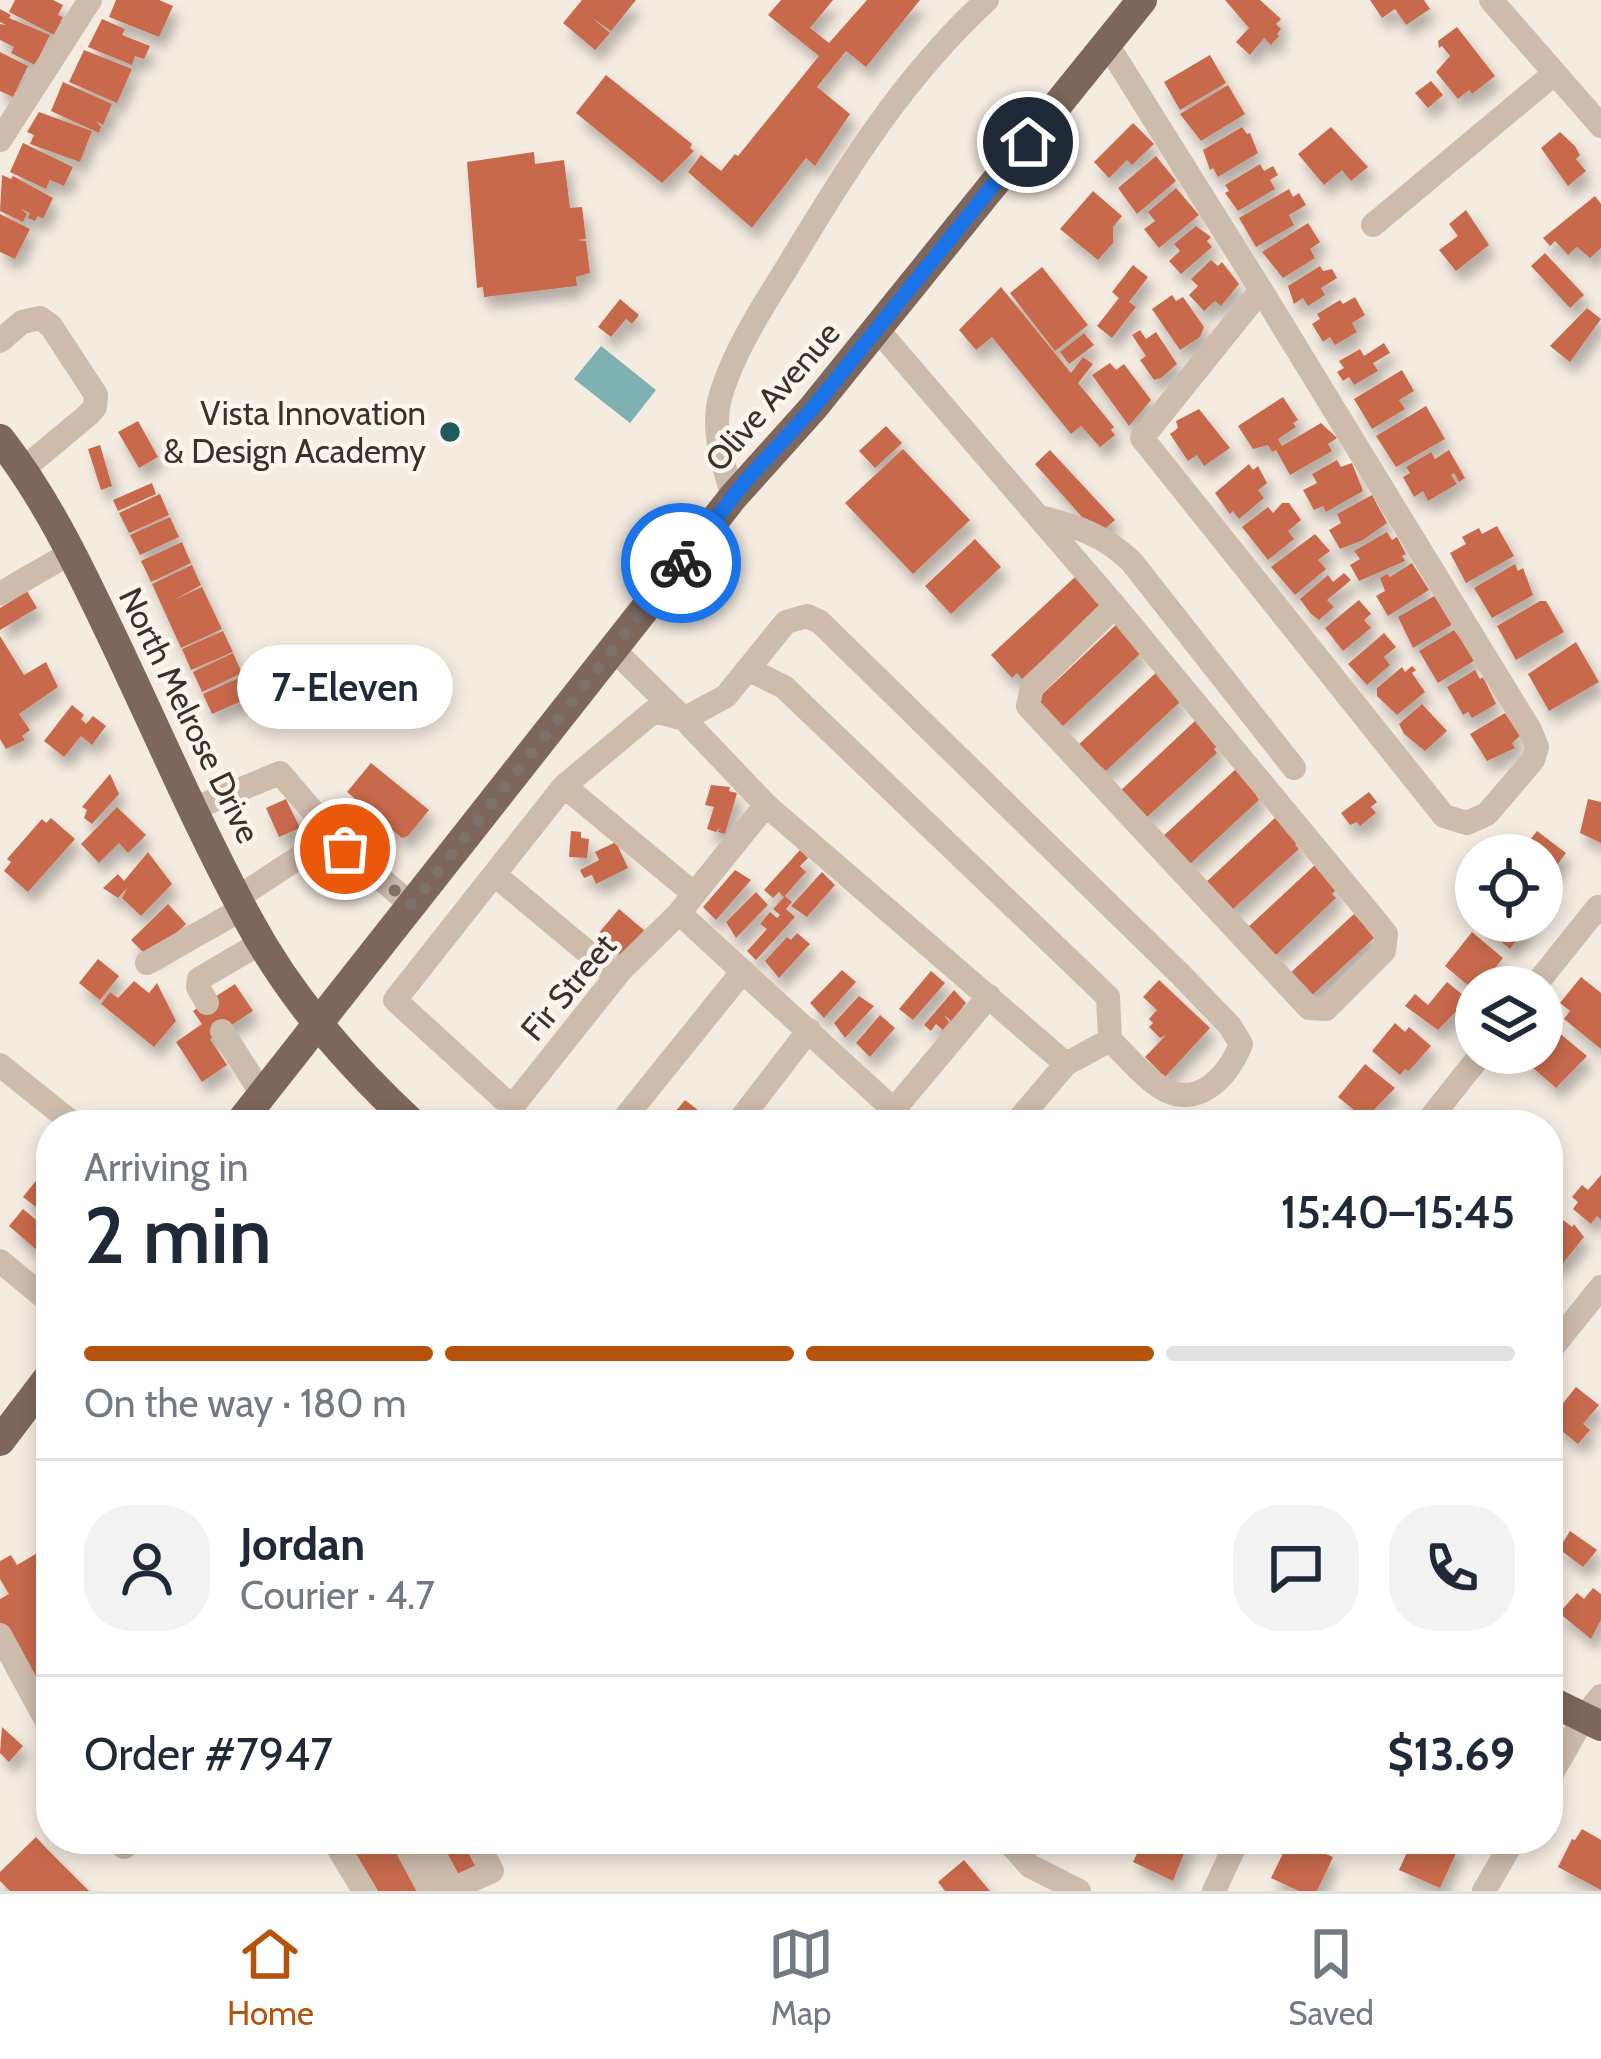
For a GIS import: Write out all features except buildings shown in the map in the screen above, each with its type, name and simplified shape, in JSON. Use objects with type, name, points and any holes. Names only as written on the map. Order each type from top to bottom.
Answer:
[{"type":"main road","name":"Olive Avenue","points":[[250,1110],[733,497],[878,329],[1142,0]]},
{"type":"main road","name":"North Melrose Drive","points":[[0,439],[72,552],[262,942],[317,1025],[398,1110]]},
{"type":"main road","points":[[0,1441],[36,1394]]},
{"type":"main road","points":[[1563,1704],[1595,1713]]},
{"type":"street","points":[[0,140],[90,0]]},
{"type":"street","points":[[733,497],[718,443],[719,399],[760,312],[861,145],[962,23],[987,0]]},
{"type":"street","points":[[1491,0],[1601,126]]},
{"type":"street","points":[[1107,44],[1261,290],[1537,747],[1533,760],[1487,814],[1466,823],[1444,816],[1142,437],[1261,290]]},
{"type":"street","points":[[1372,225],[1555,73]]},
{"type":"street","points":[[0,340],[22,322],[40,318],[51,326],[96,395],[88,415],[23,469]]},
{"type":"street","points":[[878,329],[1115,606],[1386,934],[1384,951],[1326,1009],[1309,1008],[1028,706],[1032,687],[1115,606]]},
{"type":"street","points":[[1039,517],[1087,529],[1132,561],[1294,767]]},
{"type":"street","points":[[0,594],[72,552]]},
{"type":"street","points":[[616,976],[495,874],[564,786],[654,710],[684,719],[726,696],[786,622],[806,616],[820,622],[1167,961],[1241,1044],[1233,1063],[1214,1088],[1190,1094],[1162,1089],[1110,1040],[1108,997],[784,687],[748,670]]},
{"type":"street","points":[[613,649],[766,806],[1066,1064]]},
{"type":"street","points":[[195,808],[280,773],[333,835],[412,905]]},
{"type":"street","points":[[564,786],[686,903],[743,971],[809,1030],[881,1110]]},
{"type":"street","name":"Fir Street","points":[[495,874],[395,1000],[512,1107],[616,976],[686,903],[766,806]]},
{"type":"street","points":[[147,963],[333,835]]},
{"type":"street","points":[[1552,966],[1599,909]]},
{"type":"street","points":[[207,1003],[198,987],[200,979],[262,942]]},
{"type":"street","points":[[631,1110],[743,971]]},
{"type":"street","points":[[893,1110],[989,997]]},
{"type":"street","points":[[748,1110],[809,1030]]},
{"type":"street","points":[[222,1031],[262,1094]]},
{"type":"street","points":[[1027,1110],[1066,1064],[1110,1040]]},
{"type":"street","points":[[0,1065],[56,1110]]},
{"type":"street","points":[[1437,1110],[1465,1074]]},
{"type":"street","points":[[0,1261],[36,1291]]},
{"type":"street","points":[[1563,1335],[1601,1288]]},
{"type":"street","points":[[0,1635],[36,1701]]},
{"type":"street","points":[[1563,1759],[1595,1713]]},
{"type":"street","points":[[342,1854],[364,1891]]},
{"type":"street","points":[[410,1854],[430,1891]]},
{"type":"street","points":[[434,1854],[453,1888],[492,1871],[484,1854]]},
{"type":"street","points":[[1019,1854],[1030,1866],[1079,1891]]},
{"type":"street","points":[[1214,1891],[1231,1854]]},
{"type":"street","points":[[1484,1891],[1505,1854]]},
{"type":"water","points":[[601,346],[656,390],[630,423],[574,379]]},
{"type":"way so far","points":[[345,849],[412,905],[681,563]]},
{"type":"place","name":"Vista Innovation & Design Academy","points":[[450,432]]},
{"type":"place","name":"7-Eleven","points":[[345,849]]},
{"type":"route","points":[[681,563],[1028,142]]}]
